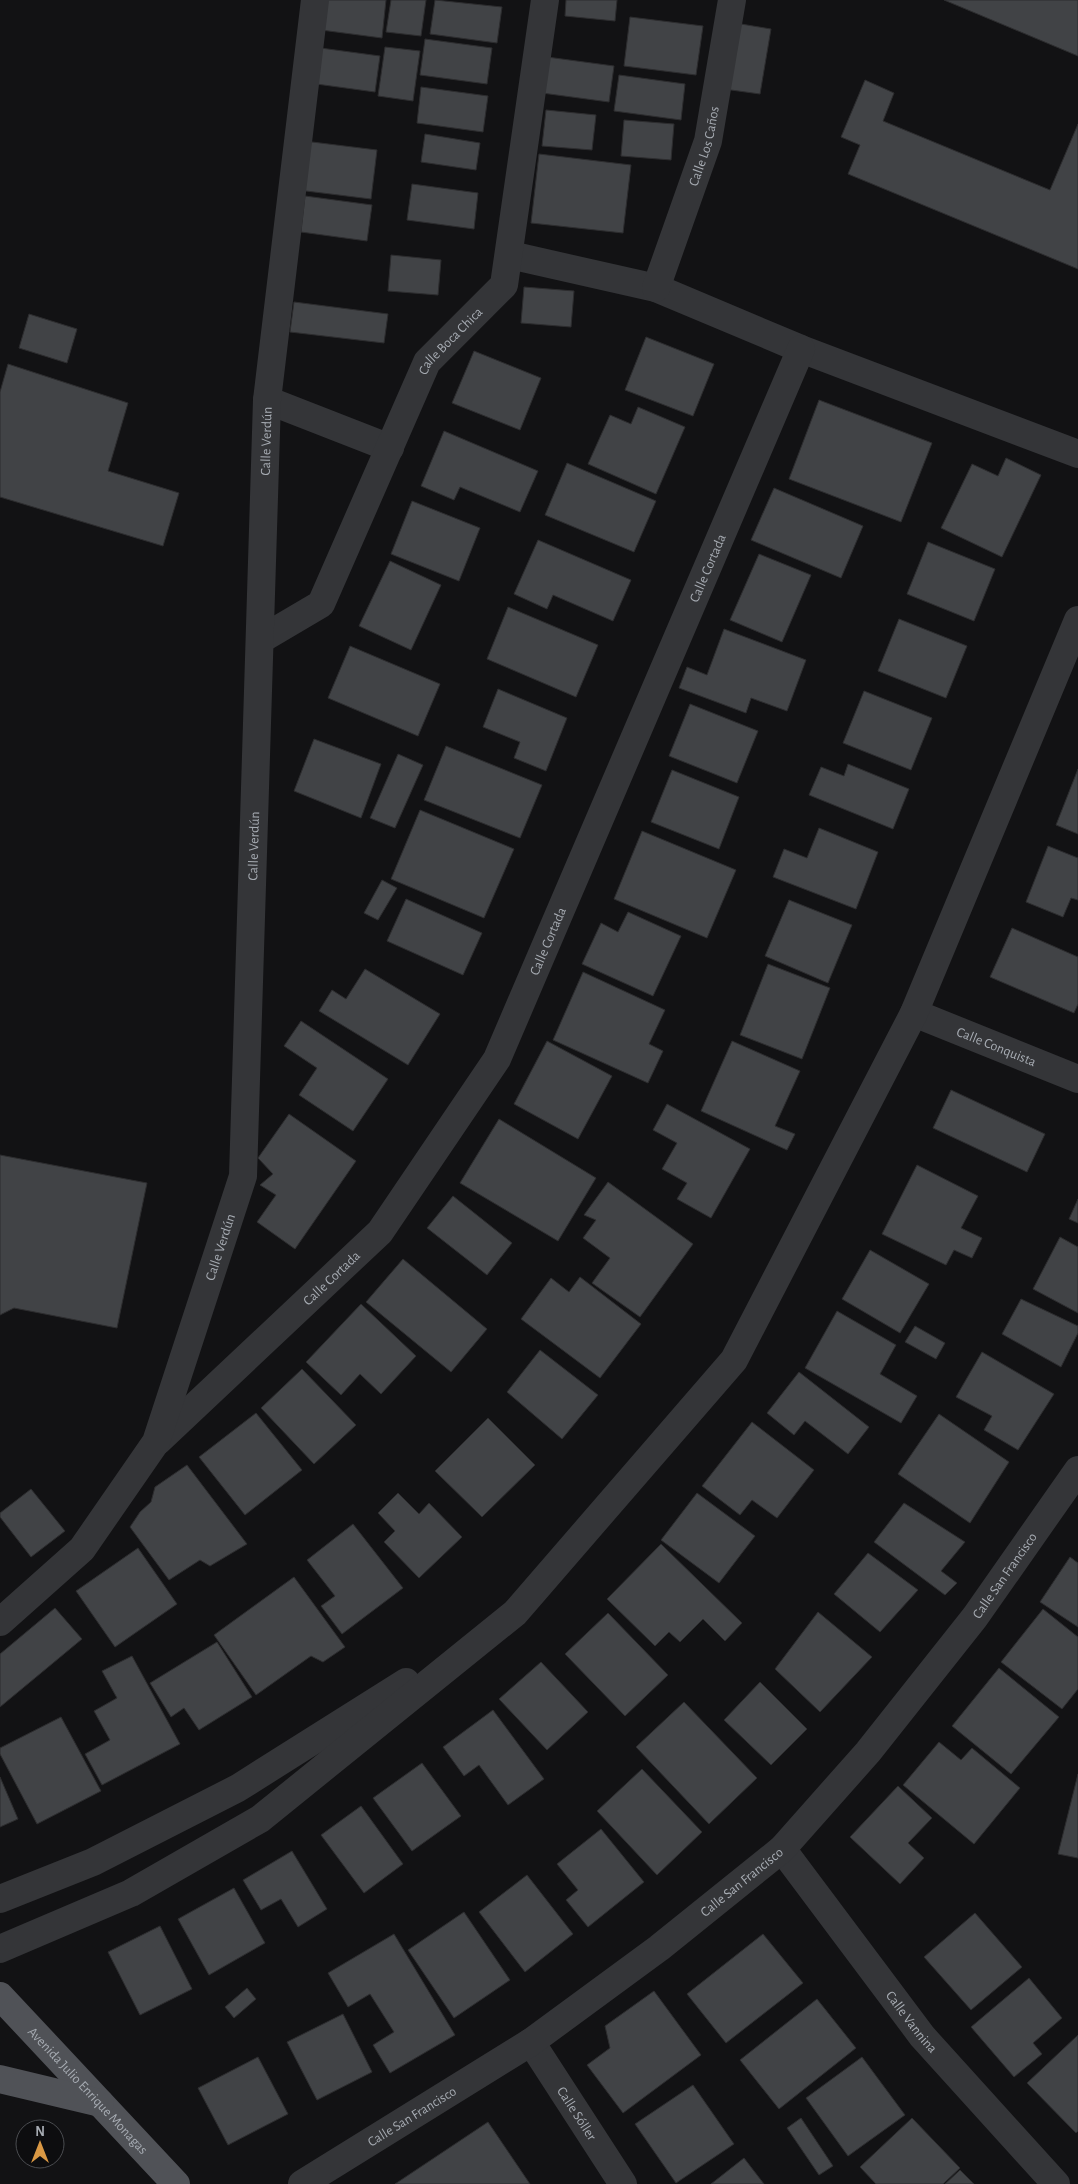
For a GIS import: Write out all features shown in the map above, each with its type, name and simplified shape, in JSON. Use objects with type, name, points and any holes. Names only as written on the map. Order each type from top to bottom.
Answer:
[{"type":"main road","name":"Avenida Julio Enrique Monagas","points":[[0,1996],[176,2184]]},
{"type":"main road","points":[[0,2079],[100,2103]]},
{"type":"street","name":"Calle Verdún","points":[[0,1622],[82,1549],[156,1442],[243,1176],[267,400],[315,0]]},
{"type":"street","name":"Calle Boca Chica","points":[[260,640],[321,604],[427,362],[504,285],[510,255],[545,0]]},
{"type":"street","name":"Calle Los Caños","points":[[656,288],[708,141],[732,0]]},
{"type":"street","points":[[510,255],[656,288],[801,349],[1078,454]]},
{"type":"street","name":"Calle Cortada","points":[[156,1442],[380,1232],[497,1059],[801,349]]},
{"type":"street","points":[[267,400],[390,448]]},
{"type":"street","points":[[0,1949],[131,1893],[260,1819],[515,1613],[734,1360],[914,1013],[1078,620]]},
{"type":"street","name":"Calle Conquista","points":[[914,1013],[1078,1079]]},
{"type":"street","name":"Calle San Francisco","points":[[302,2184],[531,2042],[659,1948],[782,1850],[868,1752],[975,1617],[1078,1470]]},
{"type":"street","points":[[0,1899],[93,1862],[238,1788],[515,1613]]},
{"type":"street","name":"Calle Vannina","points":[[782,1850],[922,2036],[1056,2184]]},
{"type":"street","name":"Calle Sóller","points":[[531,2042],[624,2184]]},
{"type":"building","points":[[324,0],[386,0],[382,38],[321,30]]},
{"type":"building","points":[[391,0],[426,0],[421,36],[386,32]]},
{"type":"building","points":[[435,0],[502,7],[497,43],[430,34]]},
{"type":"building","points":[[566,0],[617,0],[615,21],[565,16]]},
{"type":"building","points":[[944,0],[1078,0],[1078,56]]},
{"type":"building","points":[[630,17],[703,26],[696,75],[624,66]]},
{"type":"building","points":[[735,23],[771,29],[760,94],[724,89]]},
{"type":"building","points":[[425,39],[492,48],[487,84],[420,75]]},
{"type":"building","points":[[313,47],[380,56],[375,92],[309,83]]},
{"type":"building","points":[[385,47],[420,51],[413,101],[378,96]]},
{"type":"building","points":[[547,57],[614,66],[609,102],[542,93]]},
{"type":"building","points":[[619,75],[685,84],[681,120],[614,111]]},
{"type":"building","points":[[865,80],[894,93],[883,121],[1050,190],[1078,124],[1078,269],[848,174],[860,145],[841,137]]},
{"type":"building","points":[[421,87],[488,96],[483,132],[417,123]]},
{"type":"building","points":[[546,110],[596,115],[592,150],[542,146]]},
{"type":"building","points":[[624,120],[674,124],[671,160],[621,156]]},
{"type":"building","points":[[425,134],[480,143],[476,170],[421,162]]},
{"type":"building","points":[[304,141],[377,150],[371,199],[298,190]]},
{"type":"building","points":[[539,154],[631,165],[623,233],[531,223]]},
{"type":"building","points":[[412,184],[478,193],[474,229],[407,220]]},
{"type":"building","points":[[305,196],[372,205],[367,241],[301,232]]},
{"type":"building","points":[[391,255],[441,260],[438,295],[388,291]]},
{"type":"building","points":[[524,287],[574,291],[571,327],[521,323]]},
{"type":"building","points":[[294,302],[388,314],[384,343],[290,332]]},
{"type":"building","points":[[29,314],[77,329],[67,363],[19,348]]},
{"type":"building","points":[[646,337],[714,364],[693,416],[625,390]]},
{"type":"building","points":[[474,351],[541,378],[520,430],[452,403]]},
{"type":"building","points":[[8,364],[128,403],[108,471],[179,493],[163,546],[0,497],[0,392]]},
{"type":"building","points":[[819,400],[932,443],[901,522],[789,479]]},
{"type":"building","points":[[638,407],[685,427],[656,494],[588,464],[610,415],[631,424]]},
{"type":"building","points":[[444,431],[538,471],[520,512],[460,487],[454,500],[421,486]]},
{"type":"building","points":[[1006,458],[1041,475],[1002,557],[941,528],[972,464],[998,476]]},
{"type":"building","points":[[567,463],[656,501],[634,552],[545,515]]},
{"type":"building","points":[[774,488],[863,526],[841,578],[751,540]]},
{"type":"building","points":[[412,501],[480,528],[459,581],[391,554]]},
{"type":"building","points":[[538,540],[631,580],[613,621],[553,595],[547,609],[514,594]]},
{"type":"building","points":[[928,542],[995,569],[974,621],[907,594]]},
{"type":"building","points":[[759,554],[811,575],[782,642],[730,620]]},
{"type":"building","points":[[390,561],[441,585],[411,650],[359,626]]},
{"type":"building","points":[[508,607],[598,645],[576,697],[487,659]]},
{"type":"building","points":[[899,619],[967,646],[946,698],[878,671]]},
{"type":"building","points":[[724,629],[806,660],[787,711],[751,698],[746,713],[679,688],[687,667],[707,675]]},
{"type":"building","points":[[350,646],[440,684],[418,736],[328,698]]},
{"type":"building","points":[[498,689],[567,718],[546,771],[514,758],[520,742],[483,727]]},
{"type":"building","points":[[864,691],[932,718],[911,770],[843,743]]},
{"type":"building","points":[[690,704],[758,731],[737,783],[669,756]]},
{"type":"building","points":[[314,739],[381,764],[361,818],[294,791]]},
{"type":"building","points":[[446,746],[542,785],[520,838],[424,800]]},
{"type":"building","points":[[398,754],[423,765],[395,828],[370,818]]},
{"type":"building","points":[[848,764],[909,789],[893,829],[809,795],[821,767],[844,776]]},
{"type":"building","points":[[1078,769],[1078,834],[1056,825]]},
{"type":"building","points":[[672,770],[739,797],[719,849],[651,822]]},
{"type":"building","points":[[420,810],[514,849],[484,918],[391,879]]},
{"type":"building","points":[[819,828],[878,852],[856,909],[773,877],[784,849],[807,858]]},
{"type":"building","points":[[642,831],[736,870],[707,938],[614,899]]},
{"type":"building","points":[[1048,846],[1078,858],[1078,900],[1071,898],[1063,917],[1026,902]]},
{"type":"building","points":[[382,880],[397,888],[378,920],[364,913]]},
{"type":"building","points":[[406,899],[482,933],[463,975],[387,941]]},
{"type":"building","points":[[789,900],[852,925],[828,983],[765,956]]},
{"type":"building","points":[[628,912],[681,936],[653,996],[582,964],[601,923],[618,932]]},
{"type":"building","points":[[1012,928],[1078,957],[1078,1004],[1074,1013],[990,977]]},
{"type":"building","points":[[768,964],[830,988],[802,1059],[740,1035]]},
{"type":"building","points":[[365,969],[440,1014],[408,1065],[319,1011],[332,990],[346,999]]},
{"type":"building","points":[[583,972],[665,1010],[649,1044],[663,1051],[648,1083],[553,1040]]},
{"type":"building","points":[[301,1021],[388,1079],[353,1131],[299,1095],[317,1068],[284,1046]]},
{"type":"building","points":[[547,1041],[612,1076],[578,1139],[514,1104]]},
{"type":"building","points":[[732,1041],[800,1071],[775,1126],[795,1134],[787,1150],[701,1111]]},
{"type":"building","points":[[951,1090],[1045,1134],[1027,1172],[933,1128]]},
{"type":"building","points":[[667,1104],[750,1149],[711,1218],[677,1199],[687,1183],[662,1169],[677,1143],[653,1130]]},
{"type":"building","points":[[289,1114],[356,1161],[295,1249],[257,1222],[276,1195],[260,1185],[273,1174],[258,1158]]},
{"type":"building","points":[[499,1119],[596,1178],[558,1241],[460,1183]]},
{"type":"building","points":[[0,1155],[147,1183],[117,1328],[14,1308],[0,1315]]},
{"type":"building","points":[[917,1165],[978,1196],[961,1228],[982,1238],[972,1258],[954,1250],[946,1265],[882,1234]]},
{"type":"building","points":[[608,1182],[693,1244],[640,1317],[592,1283],[610,1258],[583,1238],[596,1220],[584,1215]]},
{"type":"building","points":[[453,1196],[512,1243],[487,1275],[427,1228]]},
{"type":"building","points":[[1078,1199],[1078,1223],[1069,1219]]},
{"type":"building","points":[[1060,1237],[1078,1247],[1078,1313],[1033,1289]]},
{"type":"building","points":[[870,1250],[929,1284],[900,1333],[842,1299]]},
{"type":"building","points":[[403,1259],[487,1329],[451,1372],[366,1302]]},
{"type":"building","points":[[580,1277],[641,1324],[600,1378],[521,1319],[551,1278],[569,1292]]},
{"type":"building","points":[[1021,1299],[1078,1326],[1078,1333],[1061,1367],[1002,1334]]},
{"type":"building","points":[[361,1304],[416,1356],[381,1394],[360,1374],[341,1395],[306,1362]]},
{"type":"building","points":[[837,1311],[896,1345],[880,1374],[917,1396],[901,1423],[805,1368]]},
{"type":"building","points":[[915,1326],[945,1343],[936,1359],[905,1342]]},
{"type":"building","points":[[540,1350],[598,1395],[562,1439],[507,1392]]},
{"type":"building","points":[[982,1352],[1054,1394],[1018,1450],[984,1430],[992,1416],[956,1397]]},
{"type":"building","points":[[302,1369],[356,1425],[314,1464],[261,1408]]},
{"type":"building","points":[[799,1372],[869,1427],[848,1454],[805,1421],[794,1435],[767,1413]]},
{"type":"building","points":[[256,1413],[302,1470],[245,1515],[199,1457]]},
{"type":"building","points":[[939,1414],[1009,1462],[970,1523],[898,1474]]},
{"type":"building","points":[[488,1418],[535,1465],[482,1517],[435,1471]]},
{"type":"building","points":[[752,1422],[814,1470],[777,1518],[752,1500],[740,1515],[702,1486]]},
{"type":"building","points":[[187,1465],[247,1544],[210,1566],[200,1560],[169,1580],[130,1527],[140,1512],[151,1502],[155,1487]]},
{"type":"building","points":[[31,1489],[65,1531],[31,1557],[0,1517],[0,1513]]},
{"type":"building","points":[[398,1493],[419,1514],[429,1503],[462,1537],[419,1578],[384,1542],[395,1531],[378,1513]]},
{"type":"building","points":[[697,1493],[755,1536],[719,1583],[661,1540]]},
{"type":"building","points":[[904,1503],[965,1542],[941,1571],[957,1583],[945,1595],[874,1542]]},
{"type":"building","points":[[353,1524],[403,1588],[342,1634],[321,1606],[335,1596],[307,1560]]},
{"type":"building","points":[[661,1544],[742,1623],[725,1641],[703,1619],[680,1642],[669,1632],[655,1646],[607,1599]]},
{"type":"building","points":[[138,1548],[177,1604],[115,1647],[76,1591]]},
{"type":"building","points":[[868,1553],[918,1590],[880,1632],[834,1594]]},
{"type":"building","points":[[1070,1557],[1078,1563],[1078,1627],[1040,1602]]},
{"type":"building","points":[[294,1577],[345,1647],[323,1662],[311,1656],[256,1695],[214,1635]]},
{"type":"building","points":[[55,1608],[82,1639],[0,1707],[0,1654]]},
{"type":"building","points":[[1043,1609],[1078,1637],[1078,1689],[1062,1709],[1001,1662]]},
{"type":"building","points":[[818,1612],[872,1657],[820,1712],[775,1669]]},
{"type":"building","points":[[608,1613],[668,1675],[625,1716],[565,1654]]},
{"type":"building","points":[[217,1642],[252,1697],[199,1730],[184,1708],[171,1717],[150,1683]]},
{"type":"building","points":[[132,1656],[180,1744],[102,1785],[85,1754],[110,1740],[94,1711],[117,1698],[102,1671]]},
{"type":"building","points":[[541,1662],[588,1712],[547,1750],[499,1699]]},
{"type":"building","points":[[999,1668],[1059,1717],[1011,1774],[952,1726]]},
{"type":"building","points":[[760,1682],[807,1729],[771,1765],[724,1720]]},
{"type":"building","points":[[684,1702],[757,1778],[709,1824],[636,1747]]},
{"type":"building","points":[[493,1710],[544,1779],[508,1805],[479,1765],[464,1776],[443,1747]]},
{"type":"building","points":[[61,1717],[101,1791],[37,1824],[0,1754],[0,1748]]},
{"type":"building","points":[[939,1742],[961,1760],[972,1748],[1020,1788],[974,1844],[903,1785]]},
{"type":"building","points":[[422,1763],[461,1816],[412,1851],[373,1798]]},
{"type":"building","points":[[642,1769],[702,1832],[657,1875],[597,1811]]},
{"type":"building","points":[[1078,1774],[1078,1858],[1058,1854]]},
{"type":"building","points":[[0,1777],[18,1819],[0,1827]]},
{"type":"building","points":[[898,1786],[932,1818],[908,1843],[924,1858],[900,1884],[850,1837]]},
{"type":"building","points":[[361,1806],[403,1864],[364,1893],[321,1835]]},
{"type":"building","points":[[601,1829],[644,1882],[588,1927],[566,1900],[578,1890],[557,1864]]},
{"type":"building","points":[[292,1851],[327,1909],[298,1927],[281,1899],[261,1910],[243,1880]]},
{"type":"building","points":[[527,1875],[573,1934],[525,1972],[479,1912]]},
{"type":"building","points":[[234,1888],[265,1943],[209,1975],[178,1919]]},
{"type":"building","points":[[464,1912],[510,1980],[454,2018],[408,1950]]},
{"type":"building","points":[[975,1913],[1022,1967],[971,2010],[924,1957]]},
{"type":"building","points":[[160,1926],[192,1989],[140,2015],[108,1952]]},
{"type":"building","points":[[394,1934],[455,2035],[390,2073],[373,2045],[394,2032],[370,1994],[348,2007],[328,1973]]},
{"type":"building","points":[[763,1934],[803,1983],[726,2043],[687,1994]]},
{"type":"building","points":[[1029,1978],[1062,2018],[1033,2043],[1042,2054],[1014,2077],[971,2027]]},
{"type":"building","points":[[247,1988],[256,1999],[234,2018],[225,2007]]},
{"type":"building","points":[[654,1991],[701,2055],[623,2113],[587,2065],[610,2048],[605,2026]]},
{"type":"building","points":[[817,1999],[856,2048],[779,2109],[740,2060]]},
{"type":"building","points":[[343,2014],[372,2072],[317,2100],[287,2042]]},
{"type":"building","points":[[1078,2035],[1078,2131],[1076,2133],[1027,2083]]},
{"type":"building","points":[[258,2057],[288,2114],[228,2145],[198,2088]]},
{"type":"building","points":[[862,2057],[905,2115],[848,2156],[806,2098]]},
{"type":"building","points":[[693,2085],[734,2144],[676,2183],[635,2124]]},
{"type":"building","points":[[801,2118],[833,2166],[819,2175],[787,2128]]},
{"type":"building","points":[[912,2118],[960,2168],[943,2184],[876,2184],[860,2167]]},
{"type":"building","points":[[488,2122],[530,2184],[395,2184]]},
{"type":"building","points":[[744,2158],[764,2184],[711,2184]]},
{"type":"building","points":[[960,2170],[974,2184],[945,2184]]}]
